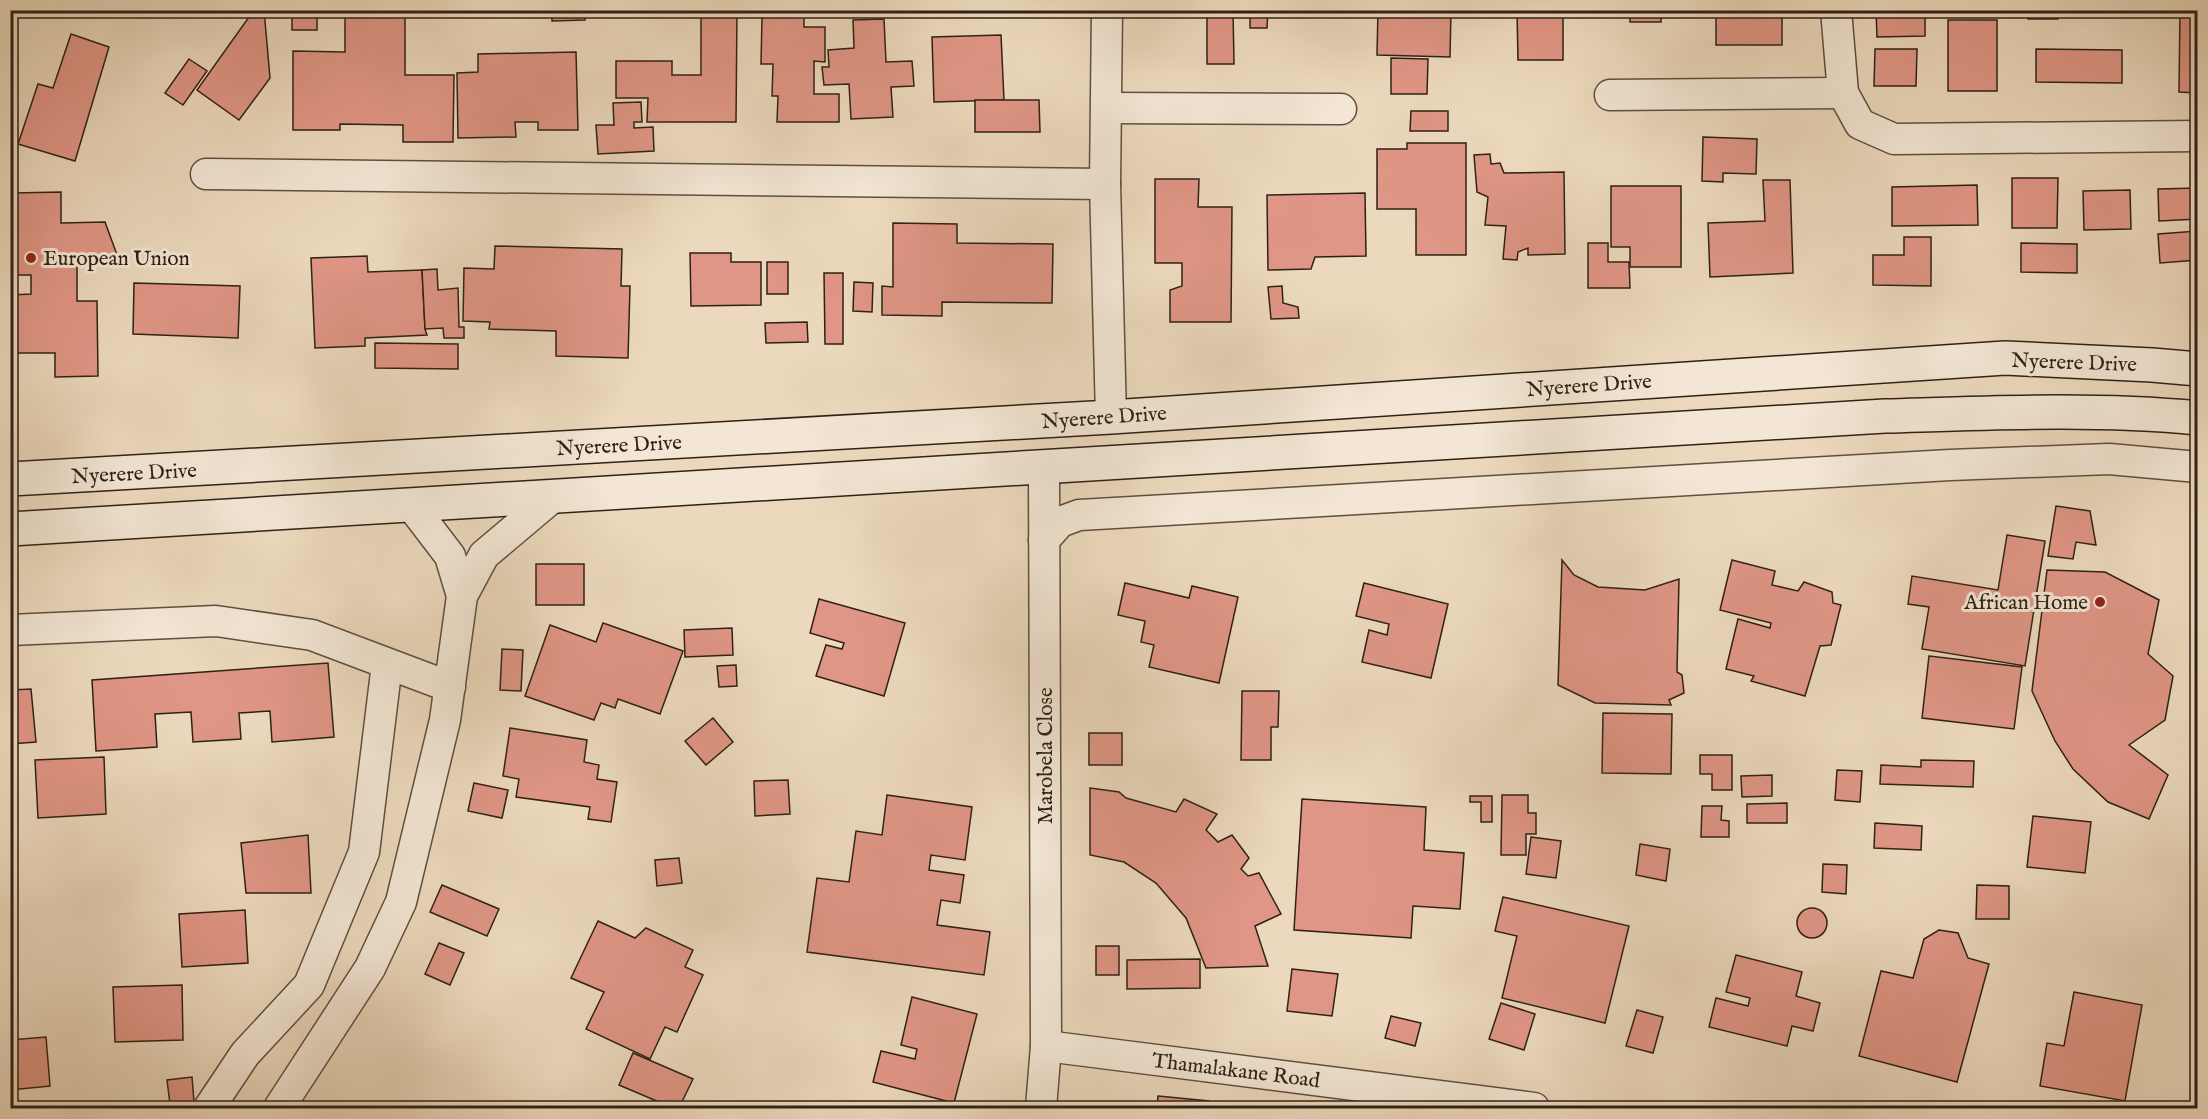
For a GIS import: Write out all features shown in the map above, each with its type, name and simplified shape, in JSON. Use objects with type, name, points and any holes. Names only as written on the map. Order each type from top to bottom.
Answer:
[{"type":"main road","name":"Nyerere Drive","points":[[10,479],[1112,417],[2005,358],[2198,369]]},
{"type":"main road","points":[[10,529],[1885,416],[2047,412],[2142,413],[2198,418]]},
{"type":"street","points":[[1107,10],[1105,184],[1112,417]]},
{"type":"street","points":[[1836,10],[1843,93],[1860,124],[1894,139],[2198,136]]},
{"type":"street","points":[[1610,95],[1843,93]]},
{"type":"street","points":[[1107,108],[1341,109]]},
{"type":"street","points":[[206,174],[1105,184]]},
{"type":"street","points":[[1044,540],[1060,522],[1079,515],[1950,465],[2109,459],[2198,468]]},
{"type":"street","name":"Marobela Close","points":[[1041,1108],[1047,1046],[1044,466]]},
{"type":"street","points":[[279,1108],[370,968],[400,902],[445,720],[462,596],[484,555],[555,496]]},
{"type":"street","points":[[411,505],[450,556],[462,596]]},
{"type":"street","points":[[10,630],[216,621],[312,635],[450,687]]},
{"type":"street","points":[[209,1108],[245,1054],[309,985],[364,852],[387,664]]},
{"type":"street","name":"Thamalakane Road","points":[[1047,1046],[1534,1108]]},
{"type":"building","points":[[254,10],[264,10],[270,78],[239,120],[197,90]]},
{"type":"building","points":[[292,10],[317,10],[317,30],[292,30]]},
{"type":"building","points":[[359,10],[405,10],[405,75],[454,75],[453,142],[403,142],[403,125],[340,124],[340,130],[293,130],[293,51],[345,52],[345,17],[359,17]]},
{"type":"building","points":[[552,10],[585,10],[585,20],[552,21]]},
{"type":"building","points":[[701,10],[737,10],[736,122],[647,122],[648,98],[616,98],[616,61],[672,61],[672,75],[701,75]]},
{"type":"building","points":[[1168,10],[1233,10],[1234,64],[1207,64],[1207,17],[1168,17]]},
{"type":"building","points":[[1250,10],[1268,10],[1267,28],[1250,28]]},
{"type":"building","points":[[1270,10],[1355,10],[1355,17],[1269,15]]},
{"type":"building","points":[[1378,10],[1451,10],[1450,57],[1377,55]]},
{"type":"building","points":[[1517,10],[1563,10],[1563,60],[1518,60]]},
{"type":"building","points":[[1630,10],[1661,10],[1661,22],[1630,22]]},
{"type":"building","points":[[1716,10],[1782,10],[1782,45],[1716,45]]},
{"type":"building","points":[[1876,10],[1925,10],[1925,36],[1877,37]]},
{"type":"building","points":[[2028,10],[2058,10],[2058,19],[2028,19]]},
{"type":"building","points":[[2180,10],[2198,10],[2198,93],[2179,92]]},
{"type":"building","points":[[762,17],[804,17],[804,27],[825,27],[825,62],[814,61],[814,94],[839,94],[839,122],[777,122],[778,96],[772,96],[773,64],[761,64]]},
{"type":"building","points":[[884,19],[886,62],[912,61],[914,86],[891,87],[893,117],[851,119],[849,84],[824,85],[822,67],[829,67],[828,50],[854,48],[853,20]]},
{"type":"building","points":[[1948,20],[1997,20],[1997,91],[1948,91]]},
{"type":"building","points":[[71,34],[109,47],[75,161],[18,144],[38,84],[53,88]]},
{"type":"building","points":[[1001,35],[1004,100],[934,102],[932,37]]},
{"type":"building","points":[[1875,49],[1917,49],[1916,86],[1874,86]]},
{"type":"building","points":[[2036,49],[2122,50],[2122,83],[2036,82]]},
{"type":"building","points":[[576,52],[578,130],[538,130],[538,122],[515,122],[516,137],[458,138],[457,73],[478,72],[478,54]]},
{"type":"building","points":[[1391,58],[1428,59],[1427,94],[1391,94]]},
{"type":"building","points":[[189,59],[207,71],[183,105],[165,93]]},
{"type":"building","points":[[975,100],[1039,100],[1040,132],[975,132]]},
{"type":"building","points":[[641,102],[642,122],[634,122],[634,128],[653,127],[654,151],[598,154],[596,125],[614,125],[613,103]]},
{"type":"building","points":[[1411,111],[1448,111],[1448,131],[1410,131]]},
{"type":"building","points":[[1703,137],[1757,139],[1756,174],[1723,173],[1723,182],[1702,181]]},
{"type":"building","points":[[1407,143],[1466,143],[1466,255],[1416,255],[1416,209],[1377,209],[1377,149],[1407,149]]},
{"type":"building","points":[[1490,154],[1491,164],[1500,163],[1504,173],[1564,172],[1565,254],[1528,255],[1528,248],[1518,252],[1517,260],[1503,259],[1506,226],[1485,225],[1488,197],[1477,192],[1474,155]]},
{"type":"building","points":[[2012,178],[2058,178],[2057,228],[2012,228]]},
{"type":"building","points":[[1155,179],[1199,179],[1198,207],[1232,207],[1231,322],[1170,322],[1170,290],[1182,286],[1182,263],[1155,263]]},
{"type":"building","points":[[1763,180],[1790,180],[1793,273],[1710,277],[1708,223],[1765,221]]},
{"type":"building","points":[[1977,185],[1978,225],[1892,226],[1892,187]]},
{"type":"building","points":[[1611,186],[1681,186],[1681,267],[1630,267],[1630,247],[1611,247]]},
{"type":"building","points":[[2198,188],[2198,219],[2159,221],[2158,189]]},
{"type":"building","points":[[2130,190],[2131,229],[2084,230],[2083,191]]},
{"type":"building","points":[[61,192],[61,223],[105,222],[120,263],[77,263],[77,301],[97,301],[98,376],[55,377],[55,353],[12,353],[11,295],[31,294],[31,275],[14,275],[14,193]]},
{"type":"building","points":[[1365,193],[1366,256],[1315,257],[1311,269],[1268,270],[1267,195]]},
{"type":"building","points":[[893,223],[957,224],[957,243],[1053,244],[1052,303],[942,302],[942,316],[882,315],[882,286],[893,287]]},
{"type":"building","points":[[2198,231],[2198,260],[2160,263],[2158,234]]},
{"type":"building","points":[[1904,237],[1931,237],[1931,286],[1873,285],[1873,255],[1904,255]]},
{"type":"building","points":[[1588,243],[1608,243],[1608,262],[1629,262],[1630,288],[1588,288]]},
{"type":"building","points":[[2021,243],[2077,244],[2077,273],[2021,272]]},
{"type":"building","points":[[495,246],[622,249],[621,286],[630,286],[628,358],[556,356],[556,331],[489,329],[490,322],[463,321],[464,268],[494,269]]},
{"type":"building","points":[[690,253],[731,253],[731,262],[761,262],[761,305],[691,306]]},
{"type":"building","points":[[367,256],[368,272],[422,270],[427,335],[365,338],[365,346],[315,348],[311,258]]},
{"type":"building","points":[[767,262],[788,262],[788,294],[767,294]]},
{"type":"building","points":[[437,269],[438,290],[458,288],[459,327],[464,327],[464,338],[444,338],[443,328],[425,329],[422,270]]},
{"type":"building","points":[[824,273],[843,273],[843,344],[825,344]]},
{"type":"building","points":[[854,282],[873,283],[872,312],[853,311]]},
{"type":"building","points":[[134,283],[240,286],[238,338],[133,334]]},
{"type":"building","points":[[1282,286],[1283,303],[1298,307],[1299,318],[1271,319],[1268,287]]},
{"type":"building","points":[[807,322],[808,342],[766,343],[765,323]]},
{"type":"building","points":[[375,343],[458,344],[458,369],[375,368]]},
{"type":"building","points":[[2056,506],[2090,511],[2096,545],[2076,542],[2073,559],[2048,556]]},
{"type":"building","points":[[2007,535],[2045,541],[2025,666],[1922,649],[1929,607],[1908,604],[1912,576],[1998,590]]},
{"type":"building","points":[[1562,560],[1574,575],[1598,587],[1645,590],[1679,579],[1677,672],[1682,675],[1684,693],[1669,700],[1671,705],[1595,703],[1558,685]]},
{"type":"building","points":[[1732,560],[1775,571],[1772,585],[1798,591],[1804,582],[1832,592],[1833,603],[1841,605],[1831,645],[1820,646],[1805,696],[1751,681],[1754,676],[1726,669],[1738,619],[1770,628],[1771,623],[1720,610]]},
{"type":"building","points":[[536,564],[584,564],[584,605],[536,605]]},
{"type":"building","points":[[2047,570],[2105,572],[2159,600],[2148,654],[2173,676],[2165,720],[2129,745],[2168,775],[2149,819],[2108,802],[2073,769],[2055,741],[2032,691]]},
{"type":"building","points":[[1125,583],[1189,598],[1192,586],[1238,597],[1219,683],[1149,667],[1154,645],[1141,642],[1145,621],[1118,615]]},
{"type":"building","points":[[1364,583],[1448,604],[1431,678],[1362,662],[1369,630],[1387,635],[1389,624],[1356,616]]},
{"type":"building","points":[[819,599],[905,623],[884,696],[816,676],[826,645],[842,649],[844,643],[810,633]]},
{"type":"building","points":[[603,623],[683,651],[660,714],[618,699],[615,708],[601,703],[594,720],[525,696],[550,625],[596,642]]},
{"type":"building","points":[[732,628],[733,655],[685,657],[684,630]]},
{"type":"building","points":[[502,649],[523,650],[521,691],[500,690]]},
{"type":"building","points":[[1929,656],[2022,667],[2014,729],[1922,718]]},
{"type":"building","points":[[328,663],[334,737],[272,742],[270,711],[239,713],[241,739],[193,742],[191,712],[155,714],[157,747],[96,751],[92,680]]},
{"type":"building","points":[[736,665],[737,686],[719,687],[717,666]]},
{"type":"building","points":[[31,689],[36,742],[10,744],[10,690]]},
{"type":"building","points":[[1242,691],[1279,691],[1278,727],[1271,727],[1271,760],[1241,760]]},
{"type":"building","points":[[1603,713],[1672,714],[1671,774],[1602,773]]},
{"type":"building","points":[[713,718],[733,742],[706,765],[685,741]]},
{"type":"building","points":[[510,728],[587,740],[584,762],[599,765],[597,779],[617,782],[611,822],[588,819],[590,807],[516,797],[519,779],[503,776]]},
{"type":"building","points":[[1089,733],[1122,733],[1122,765],[1089,765]]},
{"type":"building","points":[[1700,755],[1732,755],[1732,790],[1712,790],[1712,774],[1700,774]]},
{"type":"building","points":[[104,757],[106,814],[38,818],[35,760]]},
{"type":"building","points":[[1921,760],[1974,761],[1973,787],[1880,784],[1881,765],[1921,767]]},
{"type":"building","points":[[1837,770],[1862,771],[1860,802],[1835,800]]},
{"type":"building","points":[[1772,775],[1772,796],[1742,797],[1741,776]]},
{"type":"building","points":[[788,780],[790,814],[755,816],[754,781]]},
{"type":"building","points":[[474,783],[508,790],[502,818],[468,811]]},
{"type":"building","points":[[1090,788],[1119,792],[1126,798],[1176,812],[1184,799],[1217,814],[1206,830],[1218,842],[1232,835],[1249,858],[1241,869],[1248,876],[1259,873],[1281,914],[1255,926],[1268,966],[1206,968],[1186,918],[1156,883],[1124,862],[1090,855]]},
{"type":"building","points":[[887,795],[972,807],[965,860],[931,855],[929,870],[964,875],[960,903],[941,900],[937,925],[990,932],[984,975],[807,952],[817,878],[849,882],[856,831],[882,835]]},
{"type":"building","points":[[1502,795],[1528,795],[1528,813],[1536,813],[1536,834],[1526,834],[1526,855],[1501,855]]},
{"type":"building","points":[[1470,796],[1492,796],[1492,822],[1481,822],[1481,802],[1470,802]]},
{"type":"building","points":[[1302,799],[1426,807],[1424,850],[1464,853],[1460,909],[1413,906],[1411,938],[1294,930]]},
{"type":"building","points":[[1787,803],[1787,823],[1747,823],[1747,804]]},
{"type":"building","points":[[1702,806],[1722,806],[1721,820],[1729,821],[1729,837],[1701,837]]},
{"type":"building","points":[[2033,816],[2091,822],[2085,873],[2027,867]]},
{"type":"building","points":[[1875,823],[1922,826],[1921,850],[1874,848]]},
{"type":"building","points":[[308,835],[311,893],[246,893],[241,843]]},
{"type":"building","points":[[1531,837],[1561,841],[1556,878],[1526,874]]},
{"type":"building","points":[[1640,844],[1670,849],[1666,881],[1636,875]]},
{"type":"building","points":[[679,858],[682,883],[657,886],[655,860]]},
{"type":"building","points":[[1823,864],[1847,865],[1846,894],[1822,892]]},
{"type":"building","points":[[442,885],[499,909],[487,936],[430,912]]},
{"type":"building","points":[[1977,885],[2009,886],[2009,919],[1976,919]]},
{"type":"building","points":[[1503,897],[1629,926],[1605,1023],[1502,998],[1517,936],[1495,931]]},
{"type":"building","points":[[1812,908],[1823,912],[1827,923],[1823,934],[1812,938],[1801,934],[1797,923],[1801,912]]},
{"type":"building","points":[[245,910],[248,963],[182,967],[179,914]]},
{"type":"building","points":[[598,921],[635,938],[646,928],[693,950],[685,967],[703,975],[677,1032],[665,1027],[650,1059],[586,1029],[604,992],[571,978]]},
{"type":"building","points":[[1939,930],[1958,933],[1968,958],[1989,964],[1957,1082],[1859,1056],[1881,971],[1913,978],[1924,939]]},
{"type":"building","points":[[439,943],[464,953],[450,985],[425,974]]},
{"type":"building","points":[[1096,946],[1119,946],[1119,975],[1096,975]]},
{"type":"building","points":[[1736,955],[1802,972],[1796,996],[1820,1003],[1813,1031],[1792,1026],[1787,1046],[1709,1027],[1716,998],[1748,1006],[1750,998],[1726,992]]},
{"type":"building","points":[[1200,959],[1200,988],[1127,989],[1127,960]]},
{"type":"building","points":[[1292,969],[1338,974],[1332,1016],[1287,1011]]},
{"type":"building","points":[[182,985],[183,1040],[115,1042],[113,987]]},
{"type":"building","points":[[2074,992],[2142,1005],[2125,1101],[2040,1086],[2047,1043],[2064,1046]]},
{"type":"building","points":[[912,997],[977,1014],[954,1103],[873,1082],[881,1051],[915,1059],[917,1049],[901,1045]]},
{"type":"building","points":[[1501,1003],[1535,1014],[1524,1050],[1489,1039]]},
{"type":"building","points":[[1637,1010],[1663,1017],[1653,1053],[1626,1046]]},
{"type":"building","points":[[1391,1016],[1421,1023],[1415,1046],[1385,1038]]},
{"type":"building","points":[[46,1037],[50,1086],[10,1090],[10,1040]]},
{"type":"building","points":[[633,1053],[693,1079],[679,1108],[673,1108],[619,1085]]},
{"type":"building","points":[[192,1077],[194,1102],[170,1104],[167,1080]]},
{"type":"building","points":[[1158,1096],[1209,1101],[1208,1108],[1157,1108]]},
{"type":"place","name":"European Union","points":[[31,258]]},
{"type":"place","name":"African Home","points":[[2100,602]]}]
